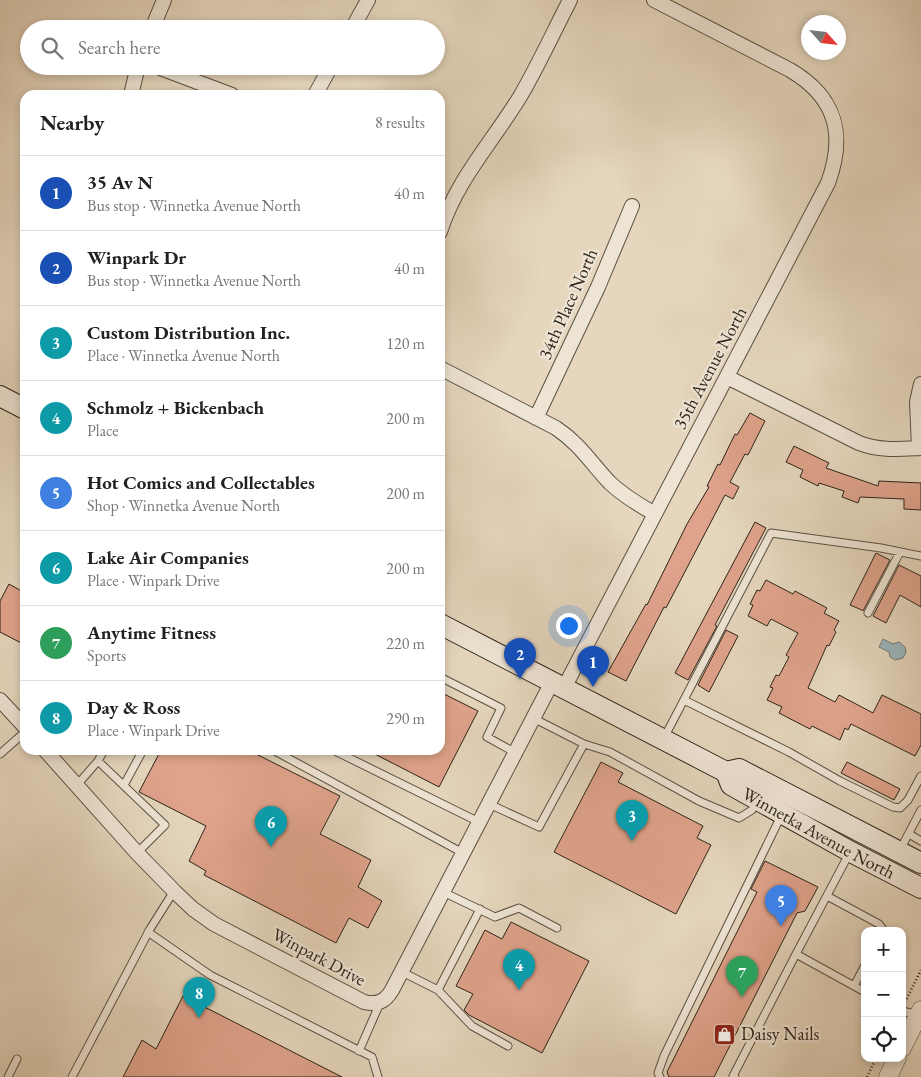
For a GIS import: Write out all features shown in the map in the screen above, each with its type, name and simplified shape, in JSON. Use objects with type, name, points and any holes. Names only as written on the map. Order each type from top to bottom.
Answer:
[{"type":"main road","points":[[0,396],[20,406]]},
{"type":"main road","name":"Winnetka Avenue North","points":[[445,627],[664,738],[726,772],[731,785],[851,852],[921,888]]},
{"type":"main road","name":"Winnetka Avenue North","points":[[726,772],[738,769],[921,863]]},
{"type":"street","points":[[156,20],[164,0]]},
{"type":"street","points":[[357,20],[368,0]]},
{"type":"street","points":[[445,219],[454,196],[470,168],[521,94],[570,0]]},
{"type":"street","name":"35th Avenue North","points":[[558,685],[655,514],[828,183],[835,163],[838,142],[834,121],[828,105],[818,90],[805,79],[654,0]]},
{"type":"street","points":[[132,90],[136,75]]},
{"type":"street","points":[[179,75],[219,90]]},
{"type":"street","points":[[319,90],[326,75]]},
{"type":"street","name":"34th Place North","points":[[536,418],[598,287],[632,206]]},
{"type":"street","points":[[445,371],[570,437],[611,483],[632,501],[655,514]]},
{"type":"street","points":[[727,377],[859,443],[872,448],[889,450],[920,448],[917,402],[921,384]]},
{"type":"street","name":"Winpark Drive","points":[[50,755],[137,853],[193,909],[214,924],[364,1002],[380,1003],[387,998],[402,972],[533,718],[558,685]]},
{"type":"street","points":[[0,700],[20,722]]},
{"type":"street","points":[[906,1035],[913,1012]]},
{"type":"street","points":[[888,1077],[895,1062]]},
{"type":"lane","points":[[664,738],[771,533],[857,544],[921,556]]},
{"type":"lane","points":[[868,613],[900,552]]},
{"type":"lane","points":[[445,680],[501,708],[487,737],[516,753]]},
{"type":"lane","points":[[684,700],[789,752],[840,781],[893,807],[900,808],[908,800],[921,776]]},
{"type":"lane","points":[[533,718],[584,744],[610,752],[699,801],[739,818],[752,810],[758,800]]},
{"type":"lane","points":[[0,754],[20,736]]},
{"type":"lane","points":[[489,804],[539,827],[584,744]]},
{"type":"lane","points":[[77,785],[101,755]]},
{"type":"lane","points":[[124,785],[140,755]]},
{"type":"lane","points":[[282,755],[464,853]]},
{"type":"lane","points":[[343,755],[479,822]]},
{"type":"lane","points":[[98,761],[165,825],[137,853]]},
{"type":"lane","points":[[899,852],[921,810]]},
{"type":"lane","points":[[660,1077],[658,1073],[664,1056],[782,813]]},
{"type":"lane","points":[[909,834],[921,840]]},
{"type":"lane","points":[[735,1077],[733,1076],[851,852]]},
{"type":"lane","points":[[72,1077],[148,932],[174,891]]},
{"type":"lane","points":[[444,892],[494,917],[519,908],[557,928]]},
{"type":"lane","points":[[827,896],[881,927]]},
{"type":"lane","points":[[438,990],[480,909]]},
{"type":"lane","points":[[148,932],[210,975],[372,1058],[378,1077]]},
{"type":"lane","points":[[796,954],[861,990]]},
{"type":"lane","points":[[402,972],[438,990],[472,1026],[508,1046]]},
{"type":"lane","points":[[854,986],[861,972]]},
{"type":"lane","points":[[359,1051],[380,1003]]},
{"type":"lane","points":[[8,1077],[17,1059]]},
{"type":"path","points":[[913,1012],[921,970]]},
{"type":"path","points":[[867,1077],[874,1062]]},
{"type":"water","points":[[883,639],[893,644],[899,642],[905,647],[906,652],[903,658],[895,660],[890,657],[889,652],[879,647]]},
{"type":"building","points":[[750,413],[765,421],[748,455],[745,454],[730,482],[739,487],[733,499],[725,495],[626,681],[608,672],[647,605],[687,524],[709,487],[707,486],[718,464],[720,465],[735,434],[737,435]]},
{"type":"building","points":[[794,446],[829,463],[826,468],[878,486],[879,481],[921,483],[921,510],[904,509],[904,499],[860,497],[858,503],[842,497],[844,491],[819,483],[818,486],[800,477],[803,470],[786,462]]},
{"type":"building","points":[[755,522],[766,528],[688,680],[675,673]]},
{"type":"building","points":[[876,553],[890,560],[863,611],[850,605]]},
{"type":"building","points":[[899,565],[921,576],[921,607],[900,595],[886,623],[873,616]]},
{"type":"building","points":[[766,580],[793,594],[795,591],[827,608],[824,613],[839,621],[834,630],[836,632],[829,646],[827,645],[808,688],[835,702],[839,695],[873,713],[882,695],[921,714],[921,745],[915,756],[851,724],[848,730],[845,728],[840,740],[812,726],[810,729],[779,713],[782,707],[767,700],[773,688],[770,687],[776,675],[779,676],[789,657],[786,655],[798,633],[771,619],[767,626],[748,616],[753,605],[750,604],[757,590],[760,591]]},
{"type":"building","points":[[9,584],[20,590],[20,642],[0,632],[0,601]]},
{"type":"building","points":[[726,630],[738,636],[709,692],[698,685]]},
{"type":"building","points":[[445,694],[478,711],[439,787],[377,755],[445,755]]},
{"type":"building","points":[[158,755],[258,755],[340,796],[320,834],[371,860],[358,887],[382,901],[368,928],[349,918],[336,943],[204,875],[206,871],[189,861],[206,826],[139,792]]},
{"type":"building","points":[[601,762],[623,773],[618,782],[703,826],[697,838],[711,845],[676,914],[554,852]]},
{"type":"building","points":[[847,762],[900,789],[894,800],[841,773]]},
{"type":"building","points":[[765,861],[818,887],[805,911],[797,913],[714,1077],[669,1077],[667,1072],[757,892],[751,889]]},
{"type":"building","points":[[511,922],[589,961],[542,1053],[469,1015],[464,1010],[473,994],[456,986],[485,930],[502,939]]},
{"type":"building","points":[[183,996],[342,1077],[123,1077],[142,1040],[156,1049]]},
{"type":"place","name":"Winpark Dr","points":[[520,679]]},
{"type":"place","name":"35 Av N","points":[[593,687]]},
{"type":"place","name":"Custom Distribution Inc.","points":[[632,841]]},
{"type":"place","name":"Lake Air Companies","points":[[271,847]]},
{"type":"place","name":"Hot Comics and Collectables","points":[[781,926]]},
{"type":"place","name":"Schmolz + Bickenbach","points":[[519,990]]},
{"type":"place","name":"Anytime Fitness","points":[[742,997]]},
{"type":"place","name":"Day & Ross","points":[[199,1018]]},
{"type":"place","name":"Daisy Nails","points":[[725,1034]]}]
